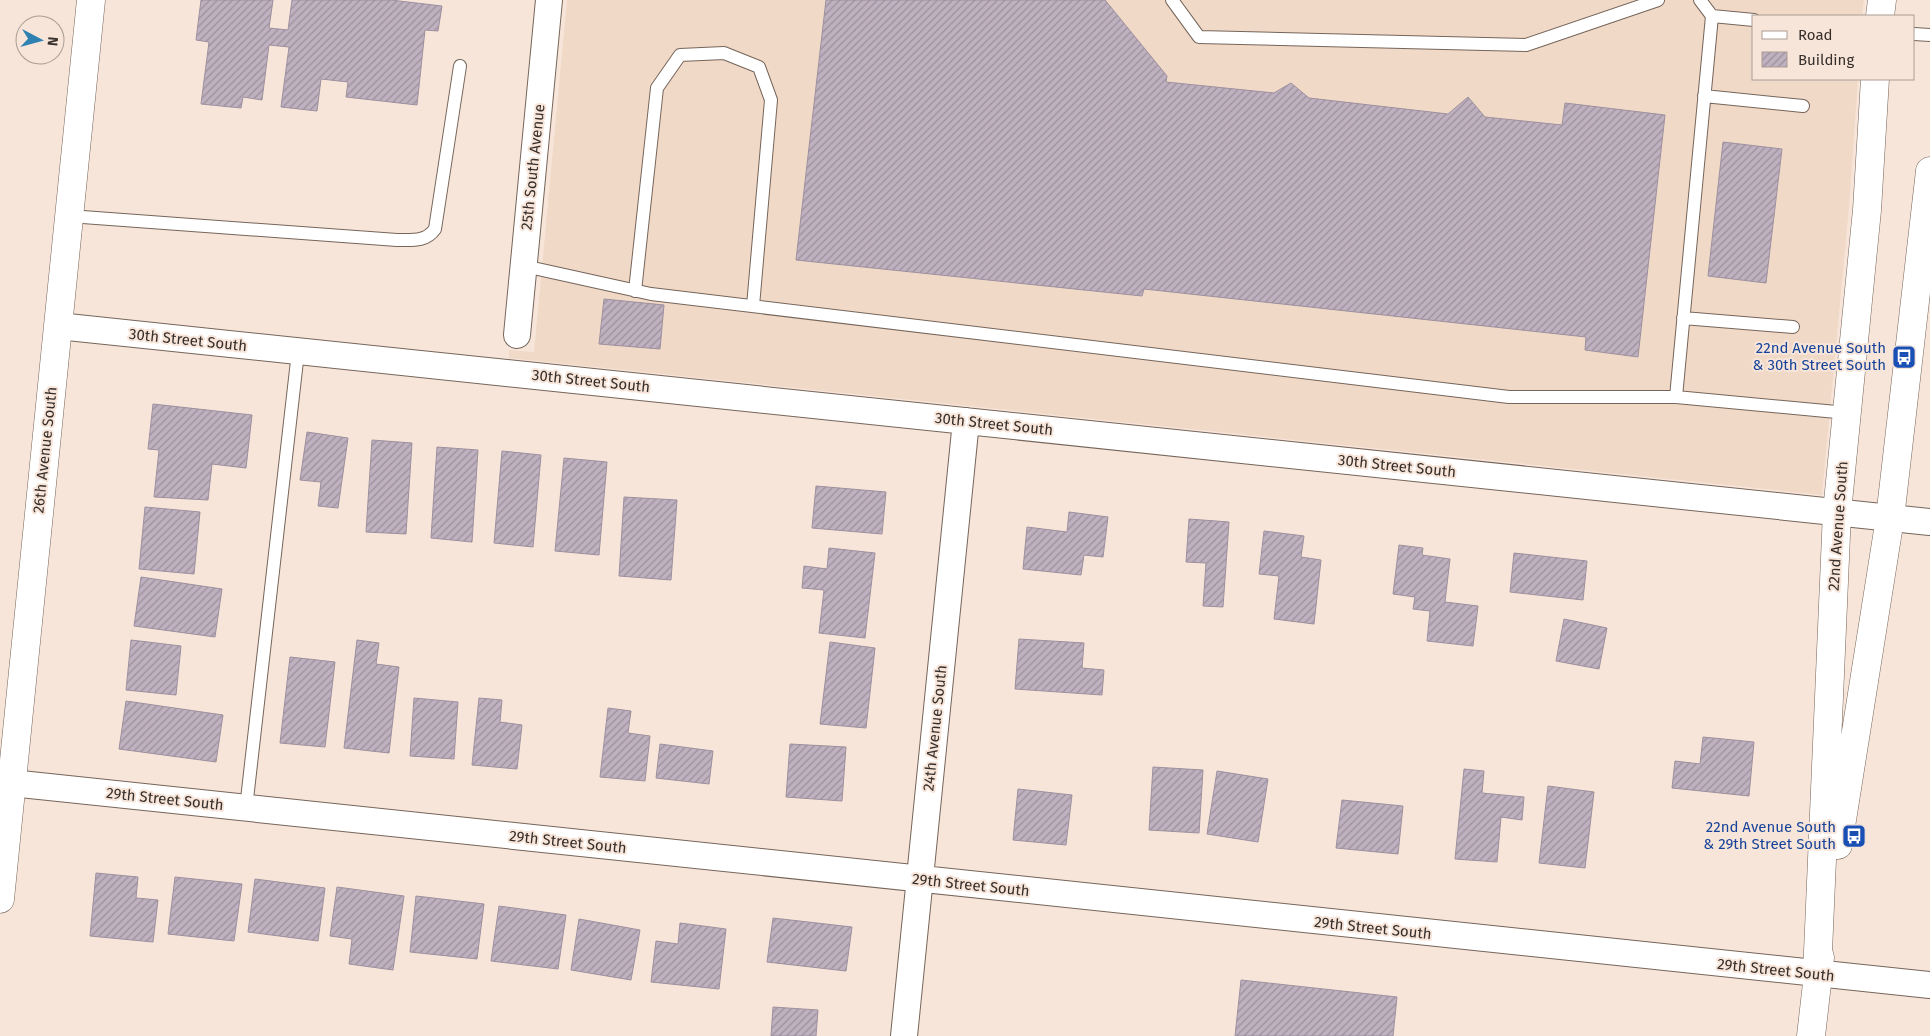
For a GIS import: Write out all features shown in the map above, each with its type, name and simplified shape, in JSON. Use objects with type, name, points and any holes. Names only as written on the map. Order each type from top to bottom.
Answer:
[{"type":"main road","name":"26th Avenue South","points":[[0,899],[4,821],[11,783],[90,0]]},
{"type":"main road","points":[[1880,15],[1882,0]]},
{"type":"main road","name":"22nd Avenue South","points":[[1811,1036],[1817,975],[1837,512],[1867,210],[1875,80]]},
{"type":"main road","name":"22nd Avenue South","points":[[1817,975],[1890,518],[1930,171]]},
{"type":"street","name":"25th South Avenue","points":[[517,335],[549,0]]},
{"type":"street","name":"30th Street South","points":[[58,326],[1930,522]]},
{"type":"street","name":"24th Avenue South","points":[[904,1036],[966,421]]},
{"type":"street","name":"29th Street South","points":[[11,783],[1930,986]]},
{"type":"lane","points":[[1172,0],[1200,37],[1526,45],[1658,0]]},
{"type":"lane","points":[[1676,397],[1712,16],[1700,0]]},
{"type":"lane","points":[[1712,16],[1752,20]]},
{"type":"lane","points":[[1915,34],[1930,35]]},
{"type":"lane","points":[[636,291],[657,88],[680,55],[724,53],[759,67],[770,100],[753,306]]},
{"type":"lane","points":[[69,216],[397,240],[419,240],[430,236],[435,229],[460,66]]},
{"type":"lane","points":[[1704,96],[1803,106]]},
{"type":"lane","points":[[524,266],[651,294],[1509,396],[1676,397],[1847,413]]},
{"type":"lane","points":[[1683,318],[1792,327]]},
{"type":"lane","points":[[246,808],[298,352]]},
{"type":"shaded area","points":[[567,0],[1864,0],[1862,15],[1752,15],[1752,80],[1858,80],[1849,208],[1822,495],[509,358],[509,350],[534,352]]},
{"type":"building","points":[[201,0],[273,0],[269,28],[288,30],[292,0],[391,0],[442,6],[438,31],[425,30],[417,105],[346,97],[348,82],[321,79],[317,111],[281,107],[289,47],[269,45],[262,100],[243,97],[241,108],[201,104],[209,42],[196,40]]},
{"type":"building","points":[[826,0],[1105,0],[1167,76],[1166,82],[1274,93],[1291,83],[1309,98],[1448,114],[1468,97],[1485,117],[1562,125],[1565,103],[1665,115],[1638,357],[1585,350],[1586,337],[1144,289],[1142,296],[796,260]]},
{"type":"building","points":[[1723,142],[1782,149],[1766,283],[1708,276]]},
{"type":"building","points":[[604,299],[664,305],[660,349],[599,344]]},
{"type":"building","points":[[153,404],[252,415],[246,468],[212,464],[208,500],[154,497],[159,450],[148,449]]},
{"type":"building","points":[[307,432],[348,438],[338,508],[318,506],[321,482],[300,480]]},
{"type":"building","points":[[372,440],[412,443],[406,534],[366,532]]},
{"type":"building","points":[[437,447],[478,450],[472,542],[431,538]]},
{"type":"building","points":[[502,451],[541,455],[533,547],[494,543]]},
{"type":"building","points":[[564,458],[607,462],[599,555],[555,551]]},
{"type":"building","points":[[816,486],[886,492],[882,534],[812,528]]},
{"type":"building","points":[[624,497],[677,500],[671,580],[619,576]]},
{"type":"building","points":[[145,507],[200,512],[194,574],[139,569]]},
{"type":"building","points":[[1069,512],[1108,517],[1103,557],[1084,555],[1081,575],[1023,569],[1027,527],[1067,532]]},
{"type":"building","points":[[1189,519],[1229,522],[1223,607],[1203,606],[1206,563],[1186,562]]},
{"type":"building","points":[[1264,531],[1304,536],[1301,557],[1321,560],[1314,624],[1274,619],[1279,576],[1259,574]]},
{"type":"building","points":[[1399,545],[1423,548],[1422,555],[1450,559],[1445,602],[1478,606],[1473,646],[1427,641],[1430,611],[1413,609],[1415,597],[1393,594]]},
{"type":"building","points":[[829,548],[875,553],[865,638],[819,633],[824,590],[802,588],[804,566],[827,569]]},
{"type":"building","points":[[1514,553],[1587,561],[1583,600],[1510,592]]},
{"type":"building","points":[[141,577],[222,589],[215,637],[134,626]]},
{"type":"building","points":[[1564,619],[1607,628],[1599,669],[1556,661]]},
{"type":"building","points":[[1019,639],[1084,643],[1082,668],[1104,670],[1102,695],[1015,689]]},
{"type":"building","points":[[131,640],[181,646],[176,695],[126,690]]},
{"type":"building","points":[[357,640],[379,643],[376,664],[399,667],[389,753],[344,748]]},
{"type":"building","points":[[830,642],[875,648],[866,728],[820,724]]},
{"type":"building","points":[[290,657],[335,662],[325,747],[280,743]]},
{"type":"building","points":[[414,698],[458,702],[454,759],[410,756]]},
{"type":"building","points":[[479,698],[502,700],[500,722],[522,725],[517,769],[472,765]]},
{"type":"building","points":[[126,701],[223,715],[216,762],[119,749]]},
{"type":"building","points":[[608,708],[631,711],[628,733],[650,736],[645,781],[600,777]]},
{"type":"building","points":[[1703,737],[1754,742],[1749,796],[1672,788],[1675,761],[1700,764]]},
{"type":"building","points":[[660,744],[713,751],[709,784],[656,778]]},
{"type":"building","points":[[790,744],[846,747],[842,801],[786,797]]},
{"type":"building","points":[[1153,767],[1203,770],[1199,833],[1149,830]]},
{"type":"building","points":[[1464,769],[1484,771],[1482,793],[1524,797],[1522,820],[1501,817],[1497,862],[1455,859]]},
{"type":"building","points":[[1217,771],[1268,779],[1258,842],[1207,834]]},
{"type":"building","points":[[1548,786],[1594,792],[1585,868],[1539,863]]},
{"type":"building","points":[[1018,789],[1072,795],[1066,845],[1013,840]]},
{"type":"building","points":[[1342,800],[1403,806],[1398,854],[1336,848]]},
{"type":"building","points":[[96,873],[138,877],[136,898],[158,900],[153,942],[90,936]]},
{"type":"building","points":[[175,877],[242,884],[234,941],[168,934]]},
{"type":"building","points":[[255,879],[325,888],[318,941],[248,932]]},
{"type":"building","points":[[337,887],[404,896],[393,970],[349,964],[352,939],[330,936]]},
{"type":"building","points":[[416,896],[484,904],[477,959],[410,952]]},
{"type":"building","points":[[499,906],[566,915],[558,969],[491,961]]},
{"type":"building","points":[[773,918],[852,927],[846,971],[767,962]]},
{"type":"building","points":[[579,919],[640,930],[631,980],[571,970]]},
{"type":"building","points":[[680,923],[726,929],[719,989],[651,982],[656,941],[678,944]]},
{"type":"building","points":[[1241,980],[1397,997],[1393,1036],[1235,1036]]},
{"type":"building","points":[[773,1007],[818,1010],[816,1036],[771,1036]]},
{"type":"place","name":"22nd Avenue South & 30th Street South","points":[[1904,357]]},
{"type":"place","name":"22nd Avenue South & 29th Street South","points":[[1854,836]]}]
